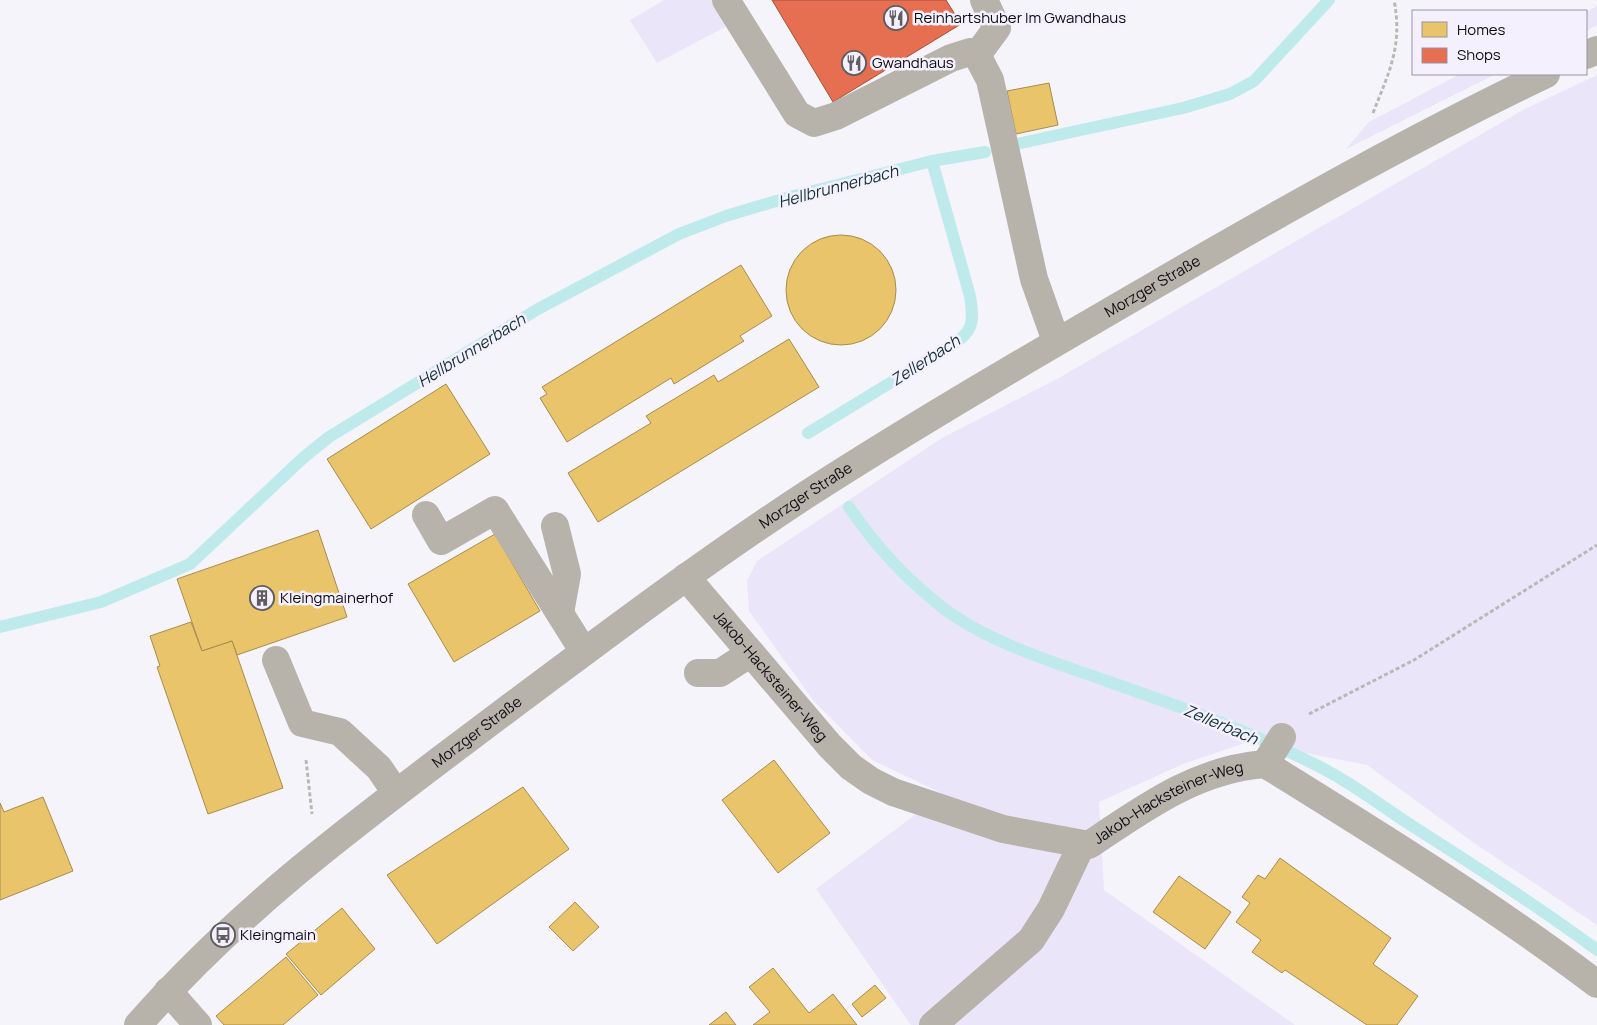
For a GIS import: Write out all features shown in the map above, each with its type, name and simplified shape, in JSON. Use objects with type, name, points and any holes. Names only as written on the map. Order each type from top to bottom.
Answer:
[{"type":"street","points":[[726,0],[797,114],[814,123],[836,116],[950,58],[970,52],[977,55],[990,80],[1034,279],[1056,341]]},
{"type":"street","points":[[977,55],[997,28],[984,0]]},
{"type":"street","name":"Morzger Straße","points":[[138,1025],[168,991],[223,935],[262,899],[396,793],[686,577],[853,465],[1056,341],[1383,155],[1544,75]]},
{"type":"street","points":[[426,515],[442,541],[494,510],[584,652]]},
{"type":"street","points":[[556,526],[567,574],[560,613]]},
{"type":"street","name":"Jakob-Hacksteiner-Weg","points":[[686,577],[830,746],[851,767],[871,781],[948,812],[1003,829],[1088,845],[1155,800],[1194,781],[1272,752],[1400,848],[1530,934],[1597,984]]},
{"type":"street","points":[[698,673],[720,673],[751,652]]},
{"type":"street","points":[[276,660],[302,723],[340,732],[379,768],[396,793]]},
{"type":"street","points":[[934,1025],[1031,940],[1051,910],[1082,844]]},
{"type":"street","points":[[168,991],[198,1025]]},
{"type":"path","points":[[1373,113],[1391,69],[1396,47],[1397,18],[1394,0]]},
{"type":"path","points":[[1272,752],[1303,717],[1414,660],[1597,545]]},
{"type":"path","points":[[302,723],[312,820]]},
{"type":"shaded area","points":[[664,0],[711,0],[727,26],[657,63],[630,20]]},
{"type":"shaded area","points":[[1597,6],[1597,25],[1587,30],[1587,11]]},
{"type":"shaded area","points":[[1458,75],[1494,75],[1346,149],[1369,122]]},
{"type":"shaded area","points":[[1597,75],[1597,925],[1474,843],[1367,765],[1248,742],[1183,764],[1099,802],[1104,890],[1295,1025],[911,1025],[816,889],[943,794],[872,760],[813,700],[749,611],[747,581],[757,561],[942,438],[1057,379],[1525,109]]},
{"type":"building: Homes","points":[[1049,83],[1058,125],[1016,134],[1007,91]]},
{"type":"building: Homes","points":[[841,235],[862,239],[880,251],[892,269],[896,290],[892,311],[880,329],[862,341],[841,345],[820,341],[802,329],[790,311],[786,290],[790,269],[802,251],[820,239]]},
{"type":"building: Homes","points":[[741,265],[772,316],[740,336],[744,341],[674,384],[671,378],[567,442],[540,398],[547,394],[542,387]]},
{"type":"building: Homes","points":[[789,339],[819,387],[598,522],[568,473],[651,423],[646,416],[714,375],[718,382]]},
{"type":"building: Homes","points":[[446,384],[490,454],[371,529],[327,459]]},
{"type":"building: Homes","name":"Kleingmainerhof","points":[[318,530],[347,617],[237,655],[232,641],[202,651],[177,579]]},
{"type":"building: Homes","points":[[495,534],[540,611],[454,662],[408,584]]},
{"type":"building: Homes","points":[[191,622],[202,651],[232,641],[283,788],[208,814],[157,667],[160,666],[150,636]]},
{"type":"building: Homes","points":[[774,760],[830,833],[778,873],[722,800]]},
{"type":"building: Homes","points":[[523,787],[569,849],[437,944],[387,875]]},
{"type":"building: Homes","points":[[43,797],[73,871],[0,900],[0,803],[4,812]]},
{"type":"building: Homes","points":[[1280,858],[1391,938],[1373,964],[1418,996],[1397,1025],[1367,1025],[1285,970],[1282,973],[1252,952],[1261,940],[1236,922],[1250,903],[1242,897],[1258,875],[1265,879]]},
{"type":"building: Homes","points":[[1179,876],[1231,912],[1205,949],[1153,912]]},
{"type":"building: Homes","points":[[575,902],[599,927],[573,951],[549,927]]},
{"type":"building: Homes","points":[[342,908],[375,949],[321,995],[286,954]]},
{"type":"building: Homes","points":[[286,957],[318,995],[283,1025],[224,1025],[216,1016]]},
{"type":"building: Homes","points":[[773,968],[809,1013],[833,994],[857,1025],[753,1025],[770,1012],[749,987]]},
{"type":"building: Homes","points":[[875,985],[886,998],[862,1017],[852,1004]]},
{"type":"building: Homes","points":[[726,1012],[736,1025],[709,1025]]},
{"type":"building: Shops","name":"Gwandhaus","points":[[772,0],[946,0],[961,24],[833,102]]},
{"type":"waterway","name":"Hellbrunnerbach","points":[[1021,143],[1183,108],[1230,94],[1254,81],[1329,0]]},
{"type":"waterway","name":"Hellbrunnerbach","points":[[0,627],[101,602],[190,564],[303,458],[329,437],[538,309],[679,234],[726,216],[786,198],[932,161],[985,152]]},
{"type":"waterway","name":"Zellerbach","points":[[808,433],[957,342],[968,331],[972,320],[970,296],[932,161]]},
{"type":"waterway","name":"Zellerbach","points":[[849,507],[880,548],[903,573],[942,607],[979,631],[1021,650],[1209,718],[1284,749],[1322,768],[1350,784],[1508,888],[1597,950]]},
{"type":"place","name":"Reinhartshuber Im Gwandhaus","points":[[896,18]]},
{"type":"place","name":"Gwandhaus","points":[[854,63]]},
{"type":"place","name":"Kleingmainerhof","points":[[262,598]]},
{"type":"place","name":"Kleingmain","points":[[223,935]]}]
